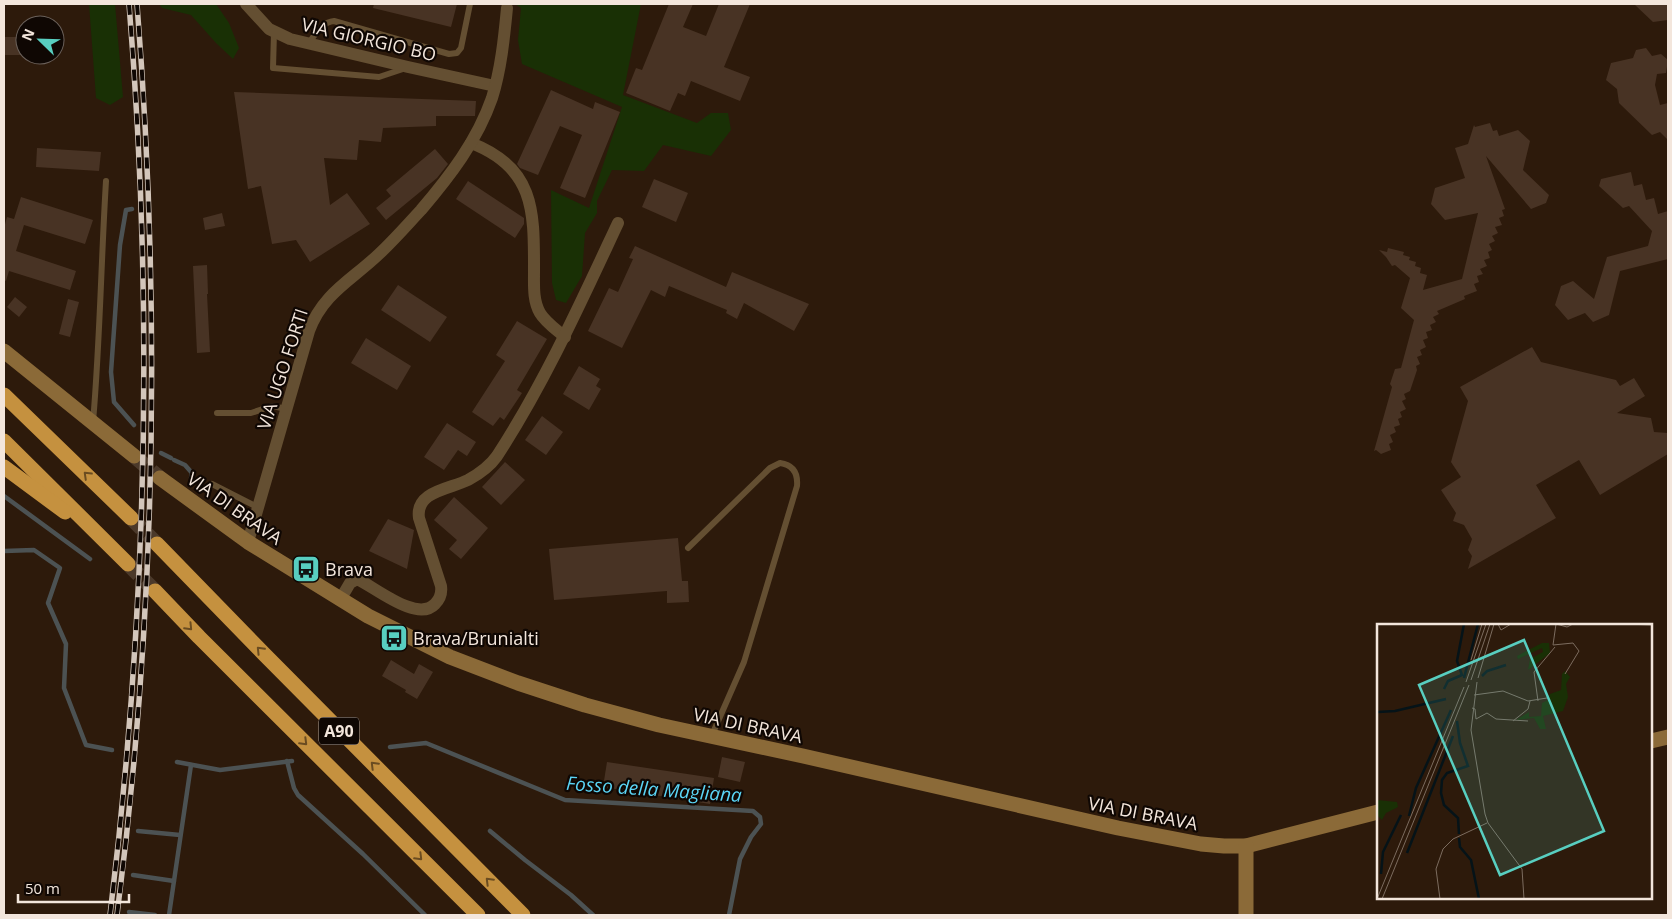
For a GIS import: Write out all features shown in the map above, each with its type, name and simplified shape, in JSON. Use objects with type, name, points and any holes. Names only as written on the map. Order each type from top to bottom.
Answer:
[{"type":"highway","points":[[4,395],[131,518]]},
{"type":"highway","points":[[4,442],[128,564]]},
{"type":"highway","points":[[4,467],[112,548]]},
{"type":"highway","name":"A90","points":[[157,544],[277,668],[523,915]]},
{"type":"highway","name":"A90","points":[[155,591],[478,915]]},
{"type":"street","name":"VIA GIORGIO BO","points":[[246,4],[274,32],[290,39],[495,86]]},
{"type":"street","name":"VIA UGO FORTI","points":[[248,542],[309,331],[318,310],[340,286],[370,263],[392,242],[438,189],[471,143],[486,114],[501,64],[507,8]]},
{"type":"street","points":[[471,143],[488,151],[504,162],[525,188],[533,220],[534,290],[537,306],[544,318],[565,337]]},
{"type":"street","points":[[340,600],[350,583],[357,579],[397,602],[417,610],[428,609],[435,604],[440,595],[441,586],[419,518],[421,504],[428,496],[468,480],[480,473],[491,463],[546,373],[565,337],[618,223]]},
{"type":"street","points":[[4,351],[134,456]]},
{"type":"street","name":"VIA DI BRAVA","points":[[160,478],[248,542],[340,600],[418,642],[450,658],[493,675],[602,710],[659,725],[1150,835],[1201,844],[1246,846],[1377,812]]},
{"type":"street","points":[[1652,741],[1668,738]]},
{"type":"street","points":[[1246,846],[1246,915]]},
{"type":"lane","points":[[308,44],[322,26],[334,21],[449,54],[458,53],[461,48],[470,4]]},
{"type":"lane","points":[[274,32],[273,68],[379,77],[408,67]]},
{"type":"lane","points":[[93,424],[98,363],[100,279],[106,181]]},
{"type":"lane","points":[[217,413],[245,414],[275,405],[287,409]]},
{"type":"lane","points":[[688,548],[770,468],[780,463],[790,466],[794,470],[798,480],[797,486],[744,662],[711,736]]},
{"type":"lane","points":[[212,484],[258,508]]},
{"type":"green space","points":[[89,4],[115,4],[123,97],[110,105],[96,98]]},
{"type":"green space","points":[[159,4],[216,4],[229,23],[239,48],[233,59],[191,15],[162,8]]},
{"type":"green space","points":[[515,4],[641,4],[623,95],[697,123],[711,113],[728,113],[731,130],[711,156],[663,145],[644,171],[612,170],[597,201],[597,213],[585,233],[582,276],[566,303],[556,300],[552,283],[551,190],[589,208],[622,107],[522,64],[518,40],[521,8]]},
{"type":"building","points":[[374,4],[457,4],[451,27],[373,8]]},
{"type":"building","points":[[669,4],[693,4],[683,27],[706,36],[719,4],[750,4],[724,67],[750,77],[740,101],[691,81],[685,96],[678,93],[670,111],[626,93],[636,68],[642,70]]},
{"type":"building","points":[[1634,4],[1668,4],[1668,20],[1653,22]]},
{"type":"building","points":[[4,37],[15,37],[15,55],[4,55]]},
{"type":"building","points":[[1646,48],[1652,56],[1661,54],[1668,60],[1666,73],[1657,74],[1655,85],[1660,105],[1668,103],[1668,140],[1660,132],[1652,135],[1619,103],[1617,89],[1606,80],[1611,63],[1633,58],[1636,50]]},
{"type":"building","points":[[551,90],[593,109],[595,102],[620,112],[585,198],[560,188],[582,135],[560,126],[538,175],[520,168],[517,164]]},
{"type":"building","points":[[234,92],[476,101],[475,116],[436,116],[436,126],[383,128],[381,142],[359,140],[357,160],[324,158],[330,205],[347,193],[370,224],[310,262],[296,240],[272,244],[261,186],[248,189]]},
{"type":"building","points":[[1490,123],[1493,131],[1497,130],[1499,136],[1518,130],[1530,141],[1523,170],[1549,195],[1546,203],[1531,209],[1486,156],[1505,209],[1502,210],[1504,216],[1499,218],[1502,225],[1495,227],[1498,233],[1492,236],[1495,241],[1489,244],[1492,250],[1488,252],[1490,258],[1484,260],[1487,266],[1480,269],[1483,274],[1477,276],[1479,282],[1474,284],[1477,291],[1464,296],[1465,299],[1437,311],[1439,314],[1433,317],[1436,322],[1430,325],[1432,330],[1426,332],[1428,338],[1423,340],[1426,347],[1420,350],[1422,355],[1417,357],[1420,364],[1416,366],[1417,370],[1410,391],[1404,394],[1406,399],[1402,401],[1406,409],[1400,412],[1402,417],[1398,419],[1400,425],[1394,427],[1396,432],[1390,435],[1393,442],[1389,444],[1391,450],[1381,454],[1376,450],[1374,451],[1392,387],[1390,384],[1395,369],[1401,368],[1414,320],[1401,308],[1410,278],[1395,265],[1392,266],[1379,250],[1387,252],[1388,248],[1404,252],[1403,255],[1410,257],[1409,260],[1416,262],[1415,266],[1421,268],[1420,273],[1427,275],[1423,290],[1462,279],[1478,213],[1445,220],[1431,204],[1435,188],[1465,178],[1455,148],[1468,144],[1474,125],[1475,127]]},
{"type":"building","points":[[37,148],[101,152],[99,171],[36,167]]},
{"type":"building","points":[[435,149],[448,164],[437,178],[386,220],[376,208],[391,196],[386,190]]},
{"type":"building","points":[[1631,172],[1634,186],[1642,184],[1646,200],[1654,198],[1658,214],[1668,211],[1668,259],[1620,271],[1609,315],[1593,322],[1585,313],[1568,320],[1555,305],[1561,286],[1573,281],[1594,299],[1607,257],[1648,246],[1652,231],[1629,206],[1623,208],[1599,186],[1601,179]]},
{"type":"building","points":[[654,179],[688,193],[676,222],[642,207]]},
{"type":"building","points":[[468,181],[524,218],[524,224],[515,238],[456,199]]},
{"type":"building","points":[[21,197],[93,220],[85,244],[24,225],[16,251],[76,271],[70,290],[9,271],[6,281],[4,280],[4,228],[7,217],[14,219]]},
{"type":"building","points":[[222,213],[225,226],[205,230],[203,218]]},
{"type":"building","points":[[635,246],[726,287],[732,272],[809,304],[794,331],[744,303],[737,319],[726,313],[727,310],[669,286],[665,297],[651,290],[622,348],[588,331],[609,288],[618,292],[633,259],[629,258]]},
{"type":"building","points":[[207,265],[210,352],[197,353],[193,266]]},
{"type":"building","points":[[398,285],[447,317],[430,342],[381,310]]},
{"type":"building","points":[[15,297],[27,307],[19,317],[7,307]]},
{"type":"building","points":[[68,299],[79,302],[70,337],[59,334]]},
{"type":"building","points":[[517,321],[547,339],[517,390],[522,393],[504,420],[500,417],[493,426],[472,412],[505,361],[496,355]]},
{"type":"building","points":[[366,338],[411,366],[397,390],[351,363]]},
{"type":"building","points":[[1532,347],[1541,362],[1616,380],[1620,386],[1634,378],[1645,396],[1617,413],[1651,418],[1654,432],[1668,433],[1668,454],[1600,495],[1579,460],[1536,485],[1556,518],[1468,569],[1472,556],[1468,550],[1472,539],[1464,525],[1453,521],[1456,513],[1441,490],[1461,477],[1451,462],[1468,401],[1460,387]]},
{"type":"building","points":[[579,366],[600,379],[596,386],[601,389],[589,410],[563,394]]},
{"type":"building","points":[[542,416],[563,432],[546,455],[525,440]]},
{"type":"building","points":[[447,423],[476,442],[467,456],[458,450],[444,470],[424,457]]},
{"type":"building","points":[[505,462],[525,480],[501,505],[482,487]]},
{"type":"building","points":[[454,497],[488,528],[461,559],[449,549],[457,540],[434,520]]},
{"type":"building","points":[[388,519],[414,530],[407,569],[369,551]]},
{"type":"building","points":[[678,538],[682,581],[688,581],[689,602],[667,603],[667,591],[554,600],[549,549]]},
{"type":"building","points":[[391,660],[414,674],[419,664],[433,672],[417,699],[382,676]]},
{"type":"building","points":[[722,757],[745,762],[740,782],[718,777]]},
{"type":"building","points":[[607,762],[714,778],[710,804],[603,787]]},
{"type":"waterway","points":[[132,209],[126,210],[120,245],[111,372],[114,402],[134,425]]},
{"type":"waterway","points":[[161,453],[171,458]]},
{"type":"waterway","points":[[174,460],[185,465],[192,473],[191,478]]},
{"type":"waterway","points":[[4,496],[90,559]]},
{"type":"waterway","name":"Fosso della Magliana","points":[[4,551],[34,550],[60,568],[48,603],[66,644],[64,688],[86,745],[112,750]]},
{"type":"waterway","name":"Fosso della Magliana","points":[[390,747],[426,743],[565,800],[753,811],[760,817],[761,824],[751,837],[740,859],[729,915]]},
{"type":"waterway","points":[[287,761],[294,788],[298,795],[363,854],[425,915]]},
{"type":"waterway","name":"Fosso della Magliana","points":[[177,762],[220,770],[292,761]]},
{"type":"waterway","points":[[169,915],[191,765]]},
{"type":"waterway","points":[[138,831],[180,835]]},
{"type":"waterway","points":[[490,831],[571,895],[593,915]]},
{"type":"waterway","points":[[133,875],[174,881]]},
{"type":"waterway","points":[[129,912],[155,915]]},
{"type":"tunnel","points":[[134,456],[160,478]]},
{"type":"tunnel","points":[[131,518],[157,544]]},
{"type":"tunnel","points":[[128,564],[155,591]]},
{"type":"railway","points":[[110,915],[132,688],[143,460],[142,232],[129,4]]},
{"type":"railway","points":[[117,915],[130,802],[140,688],[151,460],[152,346],[149,232],[145,118],[137,4]]},
{"type":"place","name":"Brava","points":[[306,569]]},
{"type":"place","name":"Brava/Brunialti","points":[[394,638]]}]
